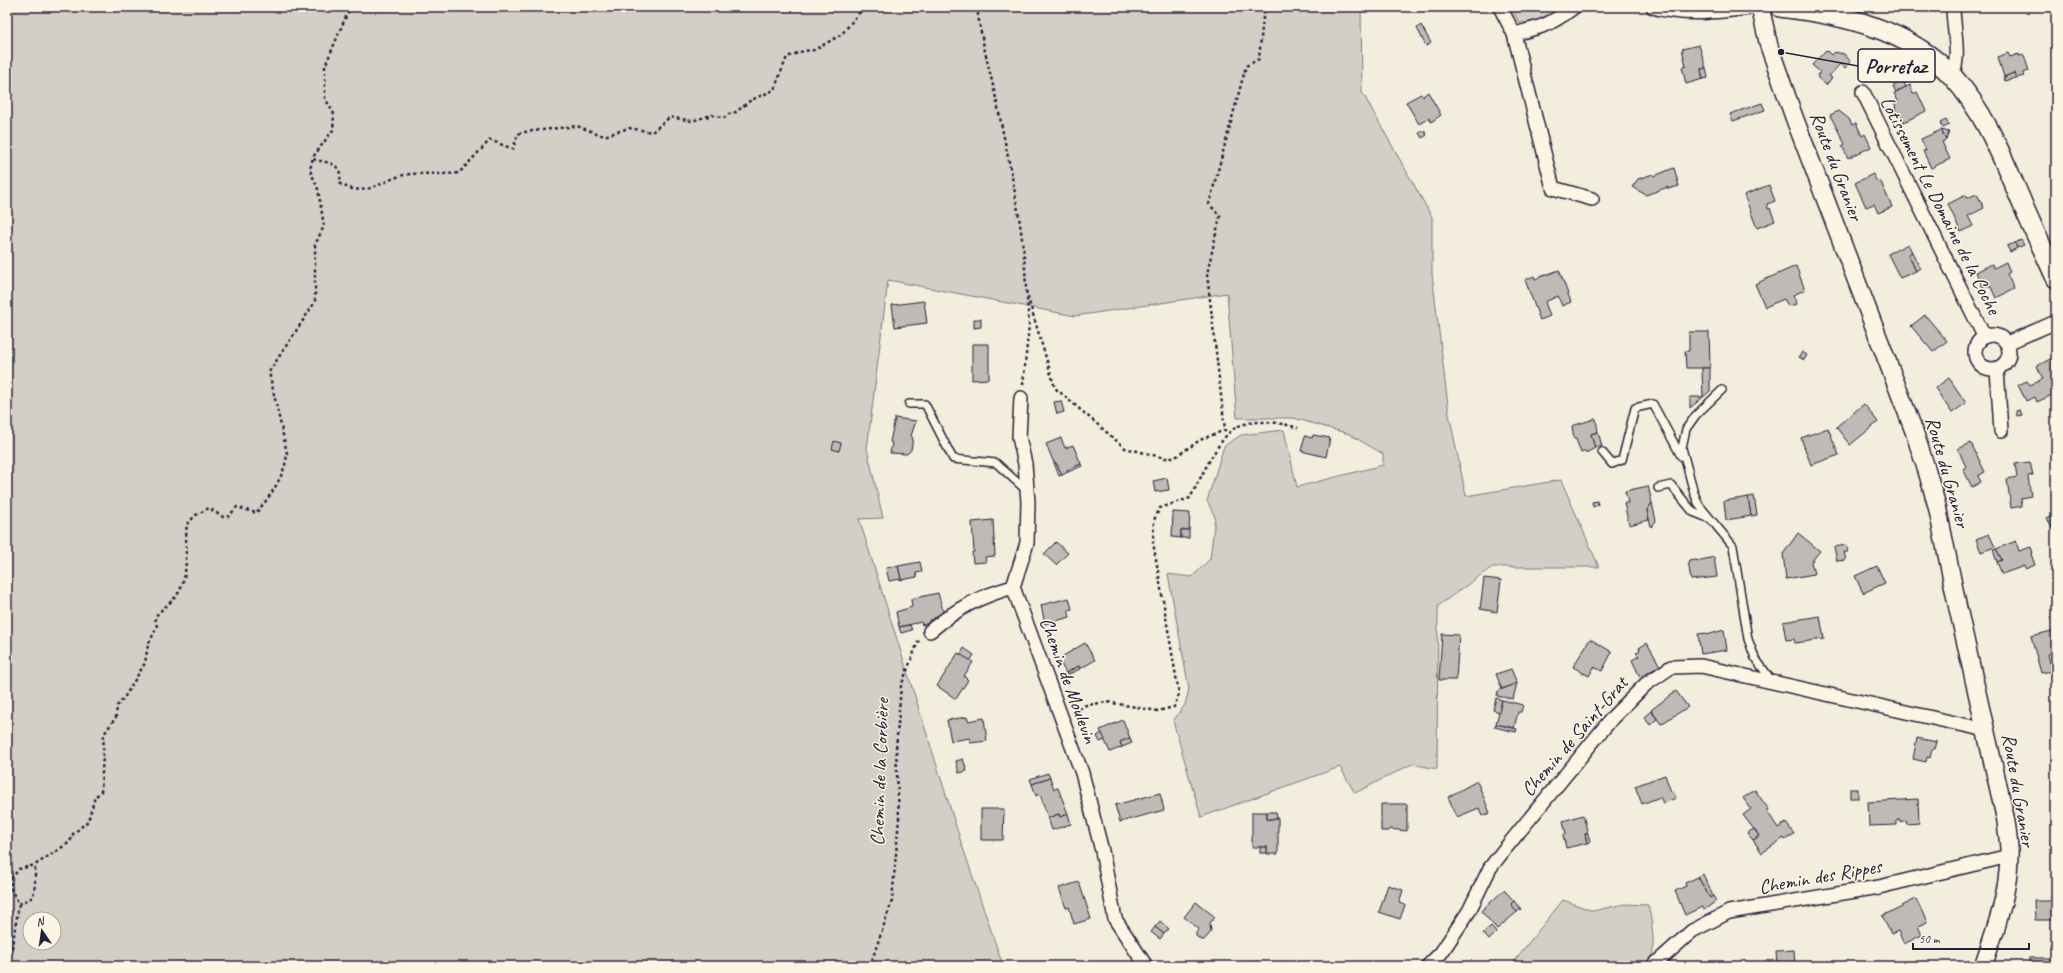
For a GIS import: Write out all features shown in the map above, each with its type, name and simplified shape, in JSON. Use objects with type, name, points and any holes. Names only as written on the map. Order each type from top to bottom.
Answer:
[{"type":"main road","points":[[1780,7],[1834,16],[1865,24],[1892,34],[1911,44],[1952,75],[1968,95],[1982,118],[2004,162],[2056,278]]},
{"type":"street","points":[[1500,7],[1514,34],[1553,188],[1592,199]]},
{"type":"street","points":[[1514,34],[1534,30],[1553,23],[1574,7]]},
{"type":"street","points":[[1653,7],[1665,10],[1688,12],[1760,7]]},
{"type":"street","name":"Route du Granier","points":[[1760,7],[1769,46],[1794,117],[1898,388],[1927,471],[1937,506],[1957,604],[2006,821],[2009,856],[2008,879],[2003,905],[1983,966]]},
{"type":"street","points":[[1952,7],[1957,59],[1956,68],[1952,75]]},
{"type":"street","name":"Lotissement Le Domaine de la Coche","points":[[1862,92],[1984,336]]},
{"type":"street","points":[[2001,431],[1997,369],[2006,363],[2010,353],[2007,343],[2056,322]]},
{"type":"street","name":"Lotissement Le Domaine de la Coche","points":[[1997,369],[1986,369],[1978,362],[1974,353],[1977,343],[1984,336],[1997,335],[2007,343]]},
{"type":"street","points":[[930,631],[950,615],[985,595],[1013,587],[1027,543],[1027,492],[1025,464],[1019,437],[1021,398]]},
{"type":"street","name":"Chemin de Moulevin","points":[[1013,587],[1082,773],[1102,851],[1115,919],[1146,966]]},
{"type":"street","name":"Chemin de Saint-Grat","points":[[1428,966],[1441,953],[1469,911],[1490,868],[1504,850],[1613,717],[1646,684],[1671,667],[1701,666],[1986,730]]},
{"type":"street","name":"Chemin des Rippes","points":[[1653,966],[1692,930],[1729,912],[1879,887],[2009,856]]},
{"type":"lane","points":[[1722,390],[1696,415],[1686,429],[1682,448],[1684,462],[1694,493],[1708,518],[1733,546],[1748,638],[1755,658],[1773,683]]},
{"type":"lane","points":[[909,404],[925,404],[953,459],[996,463],[1027,492]]},
{"type":"lane","points":[[1602,452],[1612,464],[1622,460],[1635,408],[1653,404],[1684,462]]},
{"type":"lane","points":[[1658,488],[1671,485],[1693,512],[1708,518]]},
{"type":"path","points":[[10,966],[19,904],[10,887],[12,878],[20,869],[35,865],[70,842],[74,834],[88,821],[91,816],[90,807],[95,796],[101,792],[103,785],[101,777],[104,766],[104,734],[116,717],[117,706],[124,698],[144,663],[148,645],[157,627],[156,616],[170,603],[179,591],[184,575],[187,524],[196,515],[209,508],[223,517],[229,516],[237,507],[256,513],[268,500],[286,465],[287,453],[269,372],[315,302],[315,245],[324,226],[318,189],[310,170],[313,159],[333,130],[334,114],[325,98],[325,66],[350,7]]},
{"type":"path","points":[[313,159],[321,162],[330,162],[336,165],[340,172],[340,184],[350,189],[362,190],[371,189],[409,174],[459,173],[490,140],[513,150],[518,134],[524,132],[578,126],[604,136],[629,128],[652,132],[670,117],[692,121],[712,115],[724,118],[729,114],[736,112],[751,100],[774,90],[787,57],[803,51],[814,50],[841,35],[864,7]]},
{"type":"path","points":[[977,7],[980,31],[998,109],[1014,194],[1026,272],[1029,325],[1021,398]]},
{"type":"path","points":[[1026,291],[1056,388],[1125,448],[1165,458],[1174,458],[1200,440],[1225,430],[1207,274],[1220,216],[1209,204],[1246,66],[1259,59],[1264,7]]},
{"type":"path","points":[[1862,92],[1892,34]]},
{"type":"path","points":[[1062,719],[1086,706],[1107,702],[1158,711],[1174,707],[1179,694],[1153,542],[1154,520],[1160,508],[1190,498],[1220,443],[1235,428],[1254,422],[1283,423],[1298,428]]},
{"type":"path","name":"Chemin de la Corbière","points":[[870,966],[892,901],[897,858],[899,818],[896,749],[902,686],[918,642],[930,631]]},
{"type":"path","points":[[19,904],[33,897],[35,865]]},
{"type":"shaded area","points":[[7,7],[1361,7],[1362,92],[1432,217],[1432,274],[1449,414],[1466,496],[1561,480],[1599,567],[1492,567],[1438,606],[1437,769],[1412,764],[1355,793],[1340,767],[1201,817],[1173,721],[1185,705],[1189,689],[1168,574],[1192,577],[1210,559],[1215,517],[1207,501],[1224,446],[1241,435],[1284,430],[1297,487],[1383,465],[1383,454],[1349,434],[1294,418],[1237,418],[1227,293],[1075,316],[888,280],[867,449],[883,518],[859,519],[960,839],[1003,966],[7,966]]},
{"type":"shaded area","points":[[1511,7],[1566,7],[1544,19],[1533,22],[1519,23]]},
{"type":"shaded area","points":[[1563,900],[1593,911],[1624,904],[1648,905],[1653,936],[1651,966],[1510,966]]},
{"type":"building","points":[[1421,25],[1431,43],[1426,46],[1417,28]]},
{"type":"building","points":[[1699,45],[1706,68],[1701,69],[1703,79],[1686,84],[1682,67],[1686,66],[1682,49]]},
{"type":"building","points":[[1826,50],[1831,55],[1834,52],[1844,54],[1851,62],[1845,68],[1840,64],[1829,76],[1832,78],[1826,85],[1817,77],[1820,72],[1812,65]]},
{"type":"building","points":[[2008,53],[2010,57],[2019,54],[2019,56],[2024,55],[2029,71],[2023,73],[2024,76],[2016,78],[2014,73],[2004,77],[1998,57]]},
{"type":"building","points":[[1706,68],[1708,78],[1703,79],[1701,69]]},
{"type":"building","points":[[2014,73],[2016,78],[2005,81],[2004,77]]},
{"type":"building","points":[[1903,81],[1906,87],[1896,92],[1893,86]]},
{"type":"building","points":[[1910,85],[1913,94],[1917,92],[1926,111],[1904,122],[1901,115],[1896,115],[1895,103],[1898,101],[1894,93]]},
{"type":"building","points":[[1428,92],[1441,115],[1431,122],[1429,118],[1419,124],[1406,102],[1421,94],[1423,96]]},
{"type":"building","points":[[1762,103],[1765,110],[1733,121],[1730,114]]},
{"type":"building","points":[[1839,111],[1849,119],[1852,125],[1856,123],[1862,136],[1865,134],[1871,147],[1848,158],[1842,146],[1845,144],[1830,115]]},
{"type":"building","points":[[1946,120],[1949,125],[1943,128],[1940,123]]},
{"type":"building","points":[[1424,130],[1427,135],[1422,138],[1419,133]]},
{"type":"building","points":[[1941,130],[1946,140],[1942,142],[1950,159],[1931,168],[1923,151],[1926,150],[1921,139]]},
{"type":"building","points":[[1941,130],[1949,132],[1946,140]]},
{"type":"building","points":[[1674,168],[1679,186],[1668,189],[1668,187],[1646,195],[1632,187],[1638,179],[1653,174],[1654,176]]},
{"type":"building","points":[[1873,174],[1877,182],[1880,180],[1892,207],[1878,213],[1874,204],[1866,207],[1855,183]]},
{"type":"building","points":[[1769,185],[1775,201],[1767,204],[1768,209],[1770,208],[1775,221],[1757,228],[1744,195]]},
{"type":"building","points":[[1977,194],[1984,208],[1968,216],[1973,226],[1961,232],[1948,204],[1966,195],[1967,198]]},
{"type":"building","points":[[2021,240],[2024,245],[2017,248],[2015,243]]},
{"type":"building","points":[[2015,243],[2017,248],[2010,252],[2007,246]]},
{"type":"building","points":[[1908,244],[1912,252],[1908,254],[1916,271],[1900,278],[1888,254]]},
{"type":"building","points":[[1912,252],[1920,268],[1916,271],[1908,254]]},
{"type":"building","points":[[2006,262],[2010,272],[2007,274],[2014,289],[1996,298],[1990,285],[1983,288],[1976,272],[1992,264],[1994,268]]},
{"type":"building","points":[[1796,266],[1805,290],[1793,295],[1797,304],[1788,306],[1784,299],[1765,307],[1755,284]]},
{"type":"building","points":[[1559,270],[1571,302],[1562,306],[1558,296],[1545,302],[1550,316],[1540,320],[1525,280],[1534,276],[1535,279]]},
{"type":"building","points":[[924,301],[927,323],[895,327],[892,305]]},
{"type":"building","points":[[1925,315],[1947,341],[1933,352],[1911,326]]},
{"type":"building","points":[[974,319],[981,319],[981,327],[974,328]]},
{"type":"building","points":[[1689,332],[1709,332],[1710,368],[1686,368],[1685,351],[1689,351]]},
{"type":"building","points":[[972,344],[989,344],[989,379],[972,380]]},
{"type":"building","points":[[1802,352],[1807,355],[1804,360],[1799,357]]},
{"type":"building","points":[[2054,357],[2056,362],[2056,393],[2037,402],[2035,397],[2026,401],[2018,385],[2027,381],[2030,385],[2043,379],[2037,366]]},
{"type":"building","points":[[1702,368],[1710,368],[1710,391],[1703,397]]},
{"type":"building","points":[[1949,378],[1966,403],[1952,413],[1935,388]]},
{"type":"building","points":[[1690,397],[1703,397],[1690,408]]},
{"type":"building","points":[[1061,401],[1064,412],[1057,414],[1054,402]]},
{"type":"building","points":[[1864,404],[1878,422],[1850,445],[1836,427]]},
{"type":"building","points":[[2020,410],[2022,415],[2017,416],[2016,411]]},
{"type":"building","points":[[895,418],[916,421],[911,436],[913,438],[911,450],[907,454],[890,453],[892,443],[890,442]]},
{"type":"building","points":[[1596,419],[1598,432],[1591,434],[1595,448],[1586,453],[1586,451],[1581,453],[1576,439],[1574,439],[1572,426]]},
{"type":"building","points":[[1828,428],[1839,455],[1811,465],[1801,438]]},
{"type":"building","points":[[1598,432],[1602,446],[1595,448],[1591,434]]},
{"type":"building","points":[[1313,435],[1330,438],[1326,457],[1301,451],[1305,436],[1312,438]]},
{"type":"building","points":[[1061,438],[1065,448],[1073,445],[1081,464],[1067,470],[1068,472],[1062,475],[1056,463],[1054,463],[1046,444]]},
{"type":"building","points":[[834,441],[841,443],[839,451],[832,449]]},
{"type":"building","points":[[1971,443],[1985,472],[1978,476],[1981,482],[1972,487],[1963,469],[1966,467],[1958,449]]},
{"type":"building","points":[[2030,462],[2033,475],[2028,476],[2031,496],[2021,498],[2022,506],[2011,508],[2007,479],[2017,477],[2015,464]]},
{"type":"building","points":[[1054,463],[1056,463],[1062,475],[1059,476]]},
{"type":"building","points":[[1081,464],[1082,466],[1068,472],[1067,470]]},
{"type":"building","points":[[1167,478],[1169,490],[1155,492],[1153,481]]},
{"type":"building","points":[[1648,486],[1652,503],[1647,510],[1649,520],[1629,525],[1624,503],[1628,503],[1625,491]]},
{"type":"building","points":[[1754,496],[1757,515],[1751,516],[1748,497]]},
{"type":"building","points":[[1748,497],[1751,516],[1726,520],[1724,501]]},
{"type":"building","points":[[1597,501],[1598,505],[1593,507],[1592,502]]},
{"type":"building","points":[[1652,503],[1656,521],[1651,527],[1647,510]]},
{"type":"building","points":[[1173,512],[1190,513],[1189,530],[1181,530],[1181,538],[1172,537]]},
{"type":"building","points":[[2055,514],[2056,516],[2056,536],[2047,518]]},
{"type":"building","points":[[993,520],[995,556],[985,557],[986,562],[973,563],[972,552],[974,552],[972,522]]},
{"type":"building","points":[[1181,530],[1189,530],[1189,538],[1181,538]]},
{"type":"building","points":[[1798,533],[1820,551],[1811,562],[1814,574],[1786,579],[1783,554]]},
{"type":"building","points":[[1989,534],[1995,547],[1981,552],[1976,539]]},
{"type":"building","points":[[2016,541],[2019,551],[2031,547],[2033,553],[2031,554],[2035,565],[2025,569],[2024,566],[2002,574],[1997,562],[2002,560],[1996,549]]},
{"type":"building","points":[[1056,542],[1068,553],[1056,565],[1044,554]]},
{"type":"building","points":[[1847,545],[1848,552],[1844,552],[1846,560],[1837,561],[1834,547]]},
{"type":"building","points":[[1996,549],[2002,560],[1997,562],[1993,550]]},
{"type":"building","points":[[1714,557],[1717,577],[1691,580],[1688,561],[1697,561]]},
{"type":"building","points":[[920,562],[922,572],[916,573],[917,577],[901,580],[898,566]]},
{"type":"building","points":[[898,566],[901,579],[889,581],[886,568]]},
{"type":"building","points":[[1877,566],[1885,583],[1863,593],[1855,576]]},
{"type":"building","points":[[1484,578],[1501,580],[1497,612],[1480,609]]},
{"type":"building","points":[[938,593],[944,614],[937,616],[938,618],[929,620],[929,623],[922,625],[921,622],[899,627],[896,612],[912,607],[911,599]]},
{"type":"building","points":[[1069,598],[1072,609],[1068,610],[1070,617],[1045,624],[1041,605]]},
{"type":"building","points":[[1820,616],[1824,639],[1795,643],[1794,639],[1786,640],[1783,622]]},
{"type":"building","points":[[910,625],[912,630],[901,633],[899,627]]},
{"type":"building","points":[[1724,630],[1727,650],[1701,654],[1698,634],[1706,633],[1707,635]]},
{"type":"building","points":[[2056,630],[2056,652],[2048,654],[2052,671],[2041,673],[2031,636]]},
{"type":"building","points":[[1442,634],[1459,635],[1456,680],[1439,680]]},
{"type":"building","points":[[1590,639],[1612,652],[1602,671],[1594,667],[1589,676],[1573,667]]},
{"type":"building","points":[[1085,643],[1095,660],[1080,669],[1079,666],[1066,673],[1058,659]]},
{"type":"building","points":[[1647,643],[1660,666],[1640,677],[1632,660],[1639,656],[1636,653],[1640,650],[1639,648]]},
{"type":"building","points":[[964,648],[974,655],[970,661],[960,655]]},
{"type":"building","points":[[958,653],[973,662],[964,676],[968,680],[956,699],[937,686]]},
{"type":"building","points":[[1079,666],[1080,669],[1067,675],[1066,673]]},
{"type":"building","points":[[1511,669],[1517,683],[1502,689],[1496,674]]},
{"type":"building","points":[[1517,683],[1513,699],[1497,696],[1498,691]]},
{"type":"building","points":[[1676,691],[1688,707],[1661,724],[1651,710]]},
{"type":"building","points":[[1496,698],[1502,700],[1499,712],[1493,710]]},
{"type":"building","points":[[1502,700],[1523,705],[1521,712],[1518,712],[1514,728],[1496,724]]},
{"type":"building","points":[[1651,711],[1657,719],[1650,725],[1644,717]]},
{"type":"building","points":[[967,717],[968,721],[984,718],[987,741],[970,743],[970,738],[951,741],[947,720]]},
{"type":"building","points":[[1123,720],[1130,738],[1120,742],[1122,747],[1110,752],[1100,730]]},
{"type":"building","points":[[1496,724],[1517,729],[1516,732],[1494,727]]},
{"type":"building","points":[[1102,733],[1105,740],[1100,742],[1097,736]]},
{"type":"building","points":[[1130,738],[1132,743],[1122,747],[1120,742]]},
{"type":"building","points":[[1917,738],[1937,742],[1935,749],[1932,749],[1930,758],[1927,757],[1926,762],[1913,759]]},
{"type":"building","points":[[963,759],[967,771],[959,773],[956,761]]},
{"type":"building","points":[[1048,773],[1050,778],[1032,784],[1030,779]]},
{"type":"building","points":[[1665,775],[1671,792],[1673,791],[1676,798],[1663,803],[1660,797],[1642,804],[1635,786]]},
{"type":"building","points":[[1050,778],[1054,789],[1058,788],[1068,814],[1060,817],[1059,814],[1048,818],[1040,794],[1036,796],[1032,784]]},
{"type":"building","points":[[1477,781],[1490,813],[1482,816],[1479,808],[1457,817],[1448,797]]},
{"type":"building","points":[[1850,789],[1858,789],[1858,798],[1850,798]]},
{"type":"building","points":[[1755,790],[1769,810],[1767,811],[1778,828],[1786,823],[1794,834],[1785,840],[1784,838],[1762,853],[1753,840],[1759,836],[1743,815],[1751,809],[1743,798]]},
{"type":"building","points":[[1160,793],[1164,810],[1120,822],[1115,805]]},
{"type":"building","points":[[1918,799],[1919,823],[1907,824],[1906,820],[1900,822],[1900,820],[1897,820],[1897,825],[1869,826],[1868,802]]},
{"type":"building","points":[[1381,804],[1407,804],[1407,831],[1389,829],[1389,831],[1381,831]]},
{"type":"building","points":[[981,809],[1004,809],[1003,840],[981,840]]},
{"type":"building","points":[[1252,812],[1267,812],[1267,819],[1278,819],[1278,854],[1267,854],[1267,847],[1252,847]]},
{"type":"building","points":[[1267,812],[1276,812],[1277,819],[1267,819]]},
{"type":"building","points":[[1059,814],[1060,817],[1068,814],[1071,824],[1052,830],[1048,818]]},
{"type":"building","points":[[1583,815],[1588,834],[1585,834],[1587,843],[1566,848],[1563,835],[1566,834],[1563,821]]},
{"type":"building","points":[[1754,829],[1759,836],[1753,840],[1747,833]]},
{"type":"building","points":[[1585,834],[1588,834],[1590,842],[1587,843]]},
{"type":"building","points":[[1260,847],[1267,847],[1267,853],[1260,853]]},
{"type":"building","points":[[1703,874],[1713,896],[1710,898],[1698,877]]},
{"type":"building","points":[[1698,877],[1710,898],[1713,896],[1716,901],[1704,910],[1702,907],[1685,915],[1675,891],[1686,886],[1685,883]]},
{"type":"building","points":[[1079,882],[1091,919],[1074,924],[1069,907],[1066,908],[1059,888]]},
{"type":"building","points":[[1388,885],[1403,890],[1399,903],[1405,905],[1400,919],[1379,912]]},
{"type":"building","points":[[1504,890],[1514,901],[1511,904],[1517,912],[1497,929],[1481,911]]},
{"type":"building","points":[[2051,894],[2056,894],[2056,908],[2053,908],[2053,920],[2035,920],[2034,901],[2051,901]]},
{"type":"building","points":[[1916,899],[1927,922],[1918,926],[1922,935],[1904,944],[1898,931],[1891,934],[1882,916]]},
{"type":"building","points":[[1514,901],[1521,909],[1517,912],[1511,904]]},
{"type":"building","points":[[1196,902],[1215,917],[1210,923],[1211,932],[1204,940],[1201,940],[1196,936],[1199,929],[1184,917]]},
{"type":"building","points":[[1160,921],[1169,929],[1164,934],[1155,927]]},
{"type":"building","points":[[1491,926],[1496,933],[1489,940],[1483,933]]},
{"type":"building","points":[[1155,927],[1164,934],[1160,939],[1151,932]]},
{"type":"building","points":[[1794,950],[1795,966],[1777,966],[1776,951]]},
{"type":"building","points":[[2029,958],[2056,958],[2056,966],[2029,966]]},
{"type":"building","points":[[1257,961],[1260,966],[1246,966],[1252,963]]},
{"type":"building","points":[[1904,963],[1904,966],[1888,966]]},
{"type":"place","name":"Porretaz","points":[[1781,52]]}]
